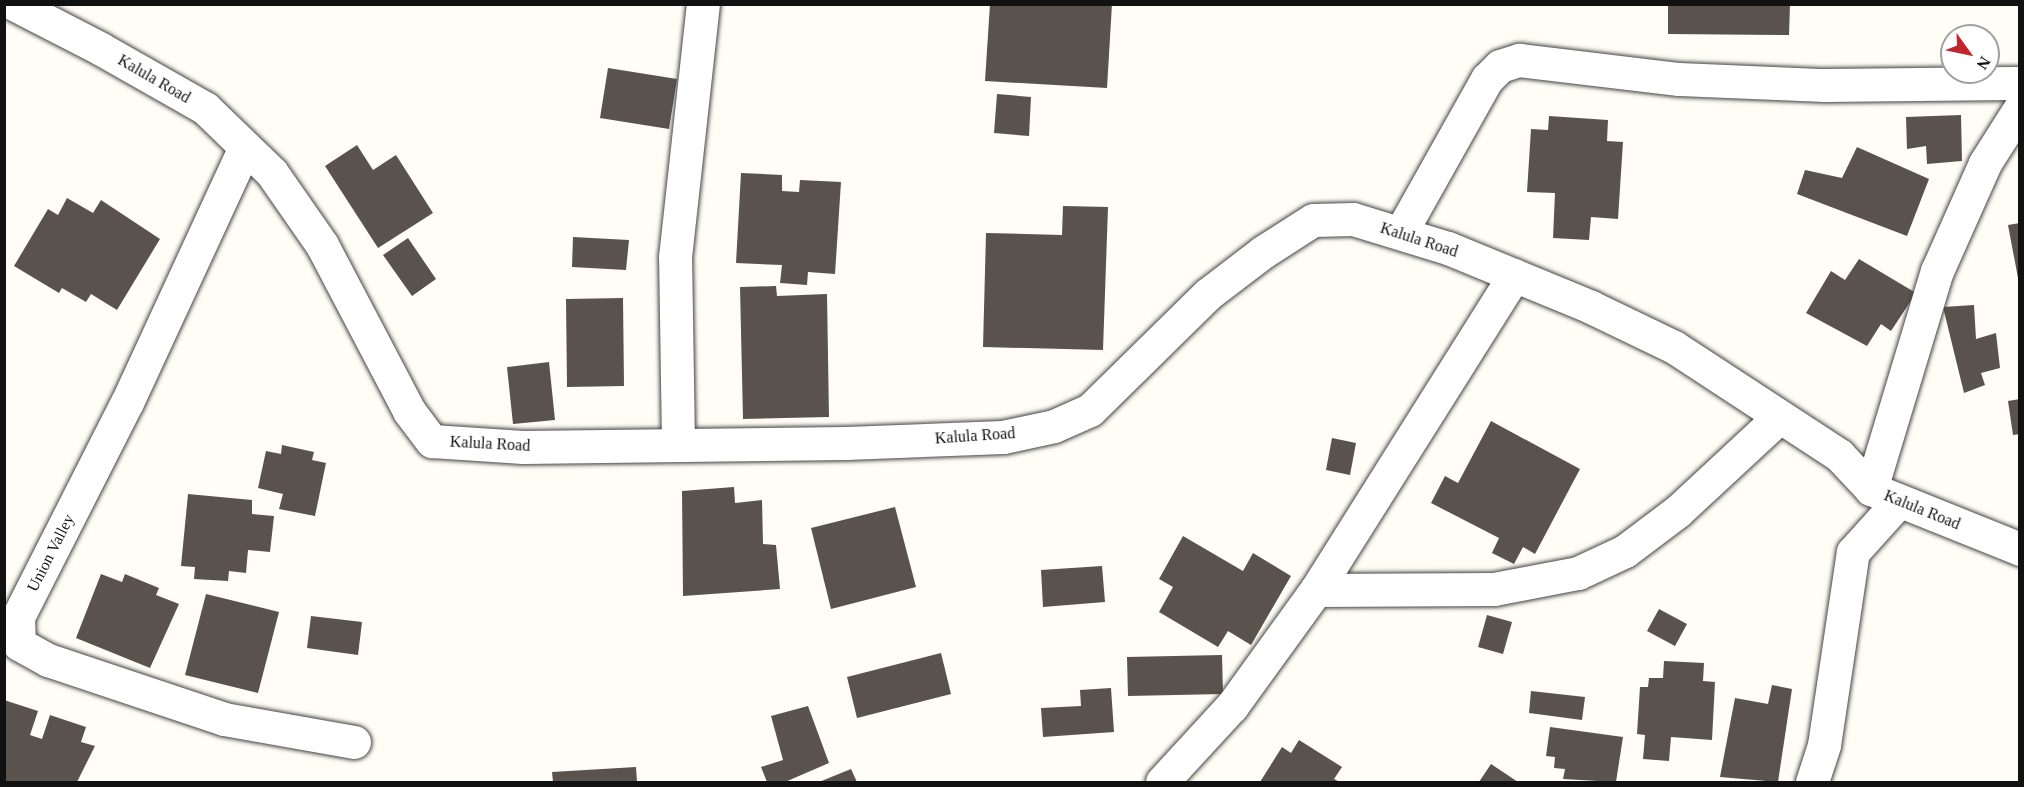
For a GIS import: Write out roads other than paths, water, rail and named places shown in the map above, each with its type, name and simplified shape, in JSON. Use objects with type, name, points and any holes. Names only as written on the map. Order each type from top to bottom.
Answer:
[{"type":"street","name":"Kalula Road","points":[[14,4],[205,108],[272,173],[322,245],[409,411],[432,441],[523,447],[1003,437],[1054,426],[1090,410],[1208,294],[1314,220],[1353,219],[1401,232],[1514,275],[1674,347],[1839,455],[1884,495],[2019,549]]},
{"type":"street","points":[[678,444],[675,257],[703,4]]},
{"type":"street","points":[[1401,232],[1487,79],[1500,66],[1519,60],[1679,79],[1825,85],[2019,83]]},
{"type":"street","points":[[1812,783],[1824,745],[1853,552],[1884,495],[1937,272],[1985,163],[2019,108]]},
{"type":"street","name":"Union Valley","points":[[245,147],[127,402],[18,617],[19,644],[48,660],[224,719],[354,742]]},
{"type":"street","points":[[1162,783],[1232,706],[1316,590],[1514,275]]},
{"type":"street","points":[[1316,590],[1494,589],[1578,573],[1625,550],[1678,511],[1779,417]]}]
